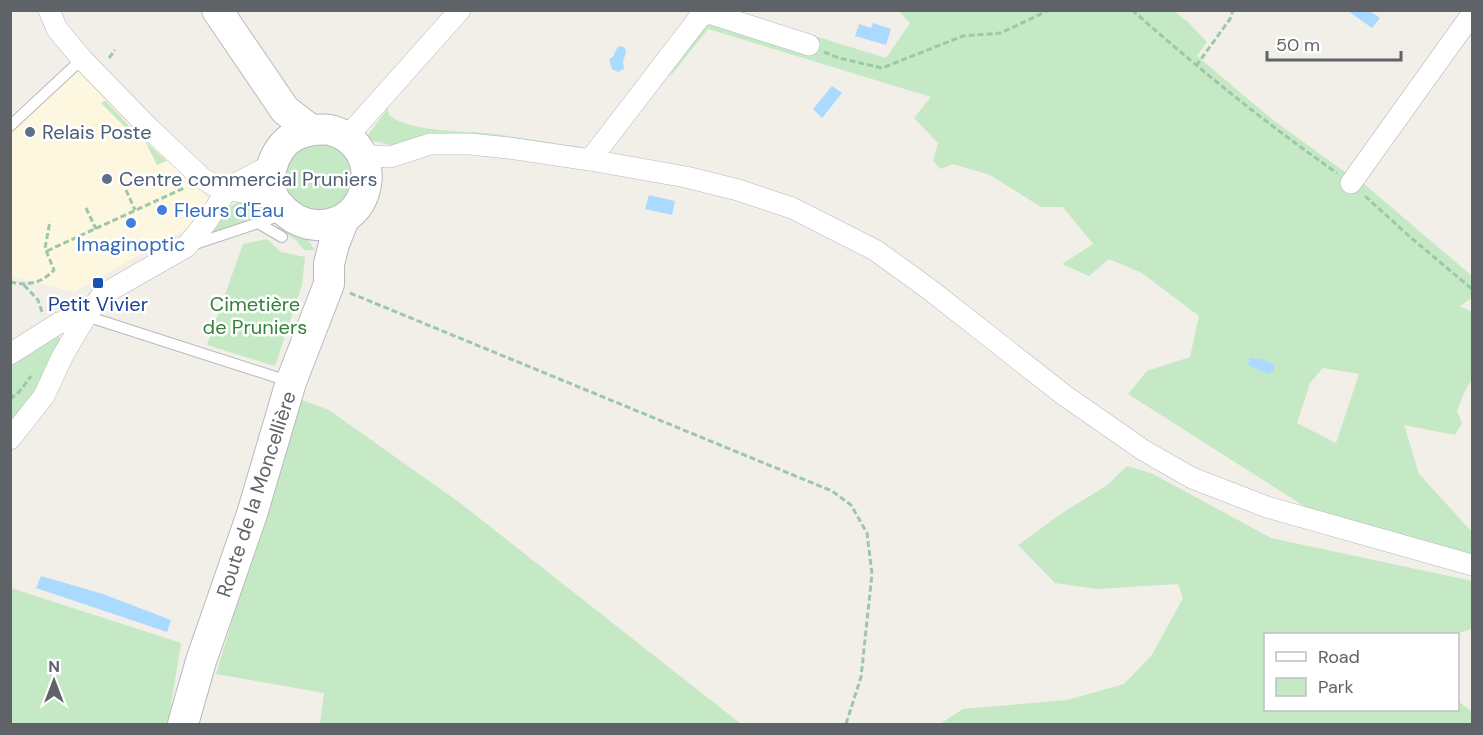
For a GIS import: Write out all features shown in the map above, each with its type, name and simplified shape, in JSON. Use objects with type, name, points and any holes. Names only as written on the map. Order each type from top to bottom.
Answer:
[{"type":"street","points":[[49,10],[57,29],[82,59],[150,129],[203,179],[219,188],[228,188],[286,218],[322,245],[329,274]]},
{"type":"street","points":[[217,10],[285,110],[312,130]]},
{"type":"street","points":[[358,156],[460,10]]},
{"type":"street","points":[[590,160],[699,18],[705,14],[712,14],[809,45]]},
{"type":"street","points":[[1351,183],[1473,14]]},
{"type":"street","points":[[285,110],[278,154],[286,218]]},
{"type":"street","points":[[10,439],[44,396],[62,357],[86,316],[102,295],[186,247],[208,220],[228,188],[278,154],[294,135],[312,130],[330,130],[358,156],[367,185],[360,203],[344,219],[328,226],[286,218]]},
{"type":"street","points":[[358,156],[390,157],[430,144],[470,144],[590,160],[686,177],[738,190],[792,208],[875,250],[929,289],[1064,395],[1143,450],[1192,478],[1267,507],[1473,565]]},
{"type":"street","name":"Route de la Moncellière","points":[[183,724],[198,671],[252,513],[291,382],[329,274],[334,244],[344,219]]},
{"type":"street","points":[[10,354],[66,320],[86,316]]},
{"type":"lane","points":[[10,126],[82,59]]},
{"type":"lane","points":[[258,224],[286,218]]},
{"type":"lane","points":[[186,247],[258,224],[286,218]]},
{"type":"lane","points":[[86,316],[291,382]]},
{"type":"path","points":[[809,45],[839,58],[882,68],[963,36],[1001,33],[1049,10]]},
{"type":"path","points":[[1132,10],[1195,66],[1274,129],[1351,183],[1408,236],[1473,289]]},
{"type":"path","points":[[1195,66],[1230,19],[1233,10]]},
{"type":"path","points":[[47,251],[193,184]]},
{"type":"path","points":[[126,190],[135,210]]},
{"type":"path","points":[[86,208],[96,228]]},
{"type":"path","points":[[10,282],[24,285],[45,279],[54,270],[45,248],[50,221]]},
{"type":"path","points":[[329,274],[832,491],[851,505],[867,533],[872,574],[861,677],[846,724]]},
{"type":"path","points":[[24,285],[32,292],[42,308],[39,323],[44,333]]},
{"type":"path","points":[[10,399],[20,391],[32,374]]},
{"type":"shaded area","points":[[69,63],[210,200],[187,228],[74,292],[11,276],[10,116]]},
{"type":"green space","points":[[899,11],[1174,11],[1207,42],[1197,56],[1273,120],[1363,183],[1472,276],[1472,298],[1460,306],[1472,312],[1472,379],[1457,411],[1462,423],[1455,435],[1404,425],[1419,474],[1472,532],[1472,556],[1307,508],[1128,394],[1147,371],[1190,357],[1199,316],[1142,273],[1109,259],[1089,276],[1062,264],[1093,244],[1063,207],[1041,207],[990,175],[953,164],[941,169],[933,161],[938,143],[914,118],[931,97],[708,29],[669,78],[684,47],[704,21],[812,50],[818,37],[886,58],[910,23]],"holes":[[[1323,368],[1359,374],[1336,443],[1297,423],[1310,383]]]},
{"type":"green space","points":[[104,101],[133,130],[128,130],[101,103]]},
{"type":"green space","points":[[388,108],[389,115],[398,121],[424,128],[494,134],[582,147],[576,152],[426,139],[390,145],[370,140],[368,135]]},
{"type":"green space","points":[[315,140],[350,153],[357,190],[329,215],[295,206],[283,185],[286,161],[293,151]]},
{"type":"green space","points":[[145,141],[167,161],[157,165]]},
{"type":"green space","points":[[245,198],[251,206],[251,218],[213,231],[226,209]]},
{"type":"green space","points":[[284,226],[304,235],[315,250],[304,250],[296,240],[276,227]]},
{"type":"green space","name":"Cimetière de Pruniers","points":[[267,239],[281,252],[305,257],[302,285],[275,366],[207,345],[243,244]]},
{"type":"green space","points":[[53,336],[64,341],[36,395],[11,429],[11,362]]},
{"type":"green space","points":[[299,399],[329,410],[460,503],[741,724],[320,724],[324,693],[216,674]]},
{"type":"green space","points":[[1127,466],[1153,474],[1271,538],[1472,581],[1472,629],[1458,633],[1264,633],[1264,711],[1459,711],[1459,702],[1472,712],[1472,724],[940,724],[963,709],[1067,700],[1124,684],[1152,655],[1183,598],[1178,584],[1097,589],[1055,583],[1018,545],[1065,511],[1106,486]]},
{"type":"green space","points":[[11,588],[181,643],[168,724],[11,724]]},
{"type":"water","points":[[1348,11],[1370,11],[1380,18],[1372,28]]},
{"type":"water","points":[[873,23],[891,29],[886,45],[855,36],[859,24],[871,28]]},
{"type":"water","points":[[621,46],[625,48],[626,53],[623,61],[624,69],[618,72],[612,69],[609,59]]},
{"type":"water","points":[[832,86],[842,93],[822,118],[813,109]]},
{"type":"water","points":[[649,195],[675,201],[672,215],[645,209]]},
{"type":"water","points":[[1250,358],[1262,359],[1275,365],[1273,372],[1269,374],[1248,365]]},
{"type":"water","points":[[41,576],[103,594],[171,620],[167,632],[36,588]]},
{"type":"place","name":"Relais Poste","points":[[30,132]]},
{"type":"place","name":"Centre commercial Pruniers","points":[[107,179]]},
{"type":"place","name":"Fleurs d'Eau","points":[[162,210]]},
{"type":"place","name":"Imaginoptic","points":[[131,223]]},
{"type":"place","name":"Petit Vivier","points":[[98,283]]}]
